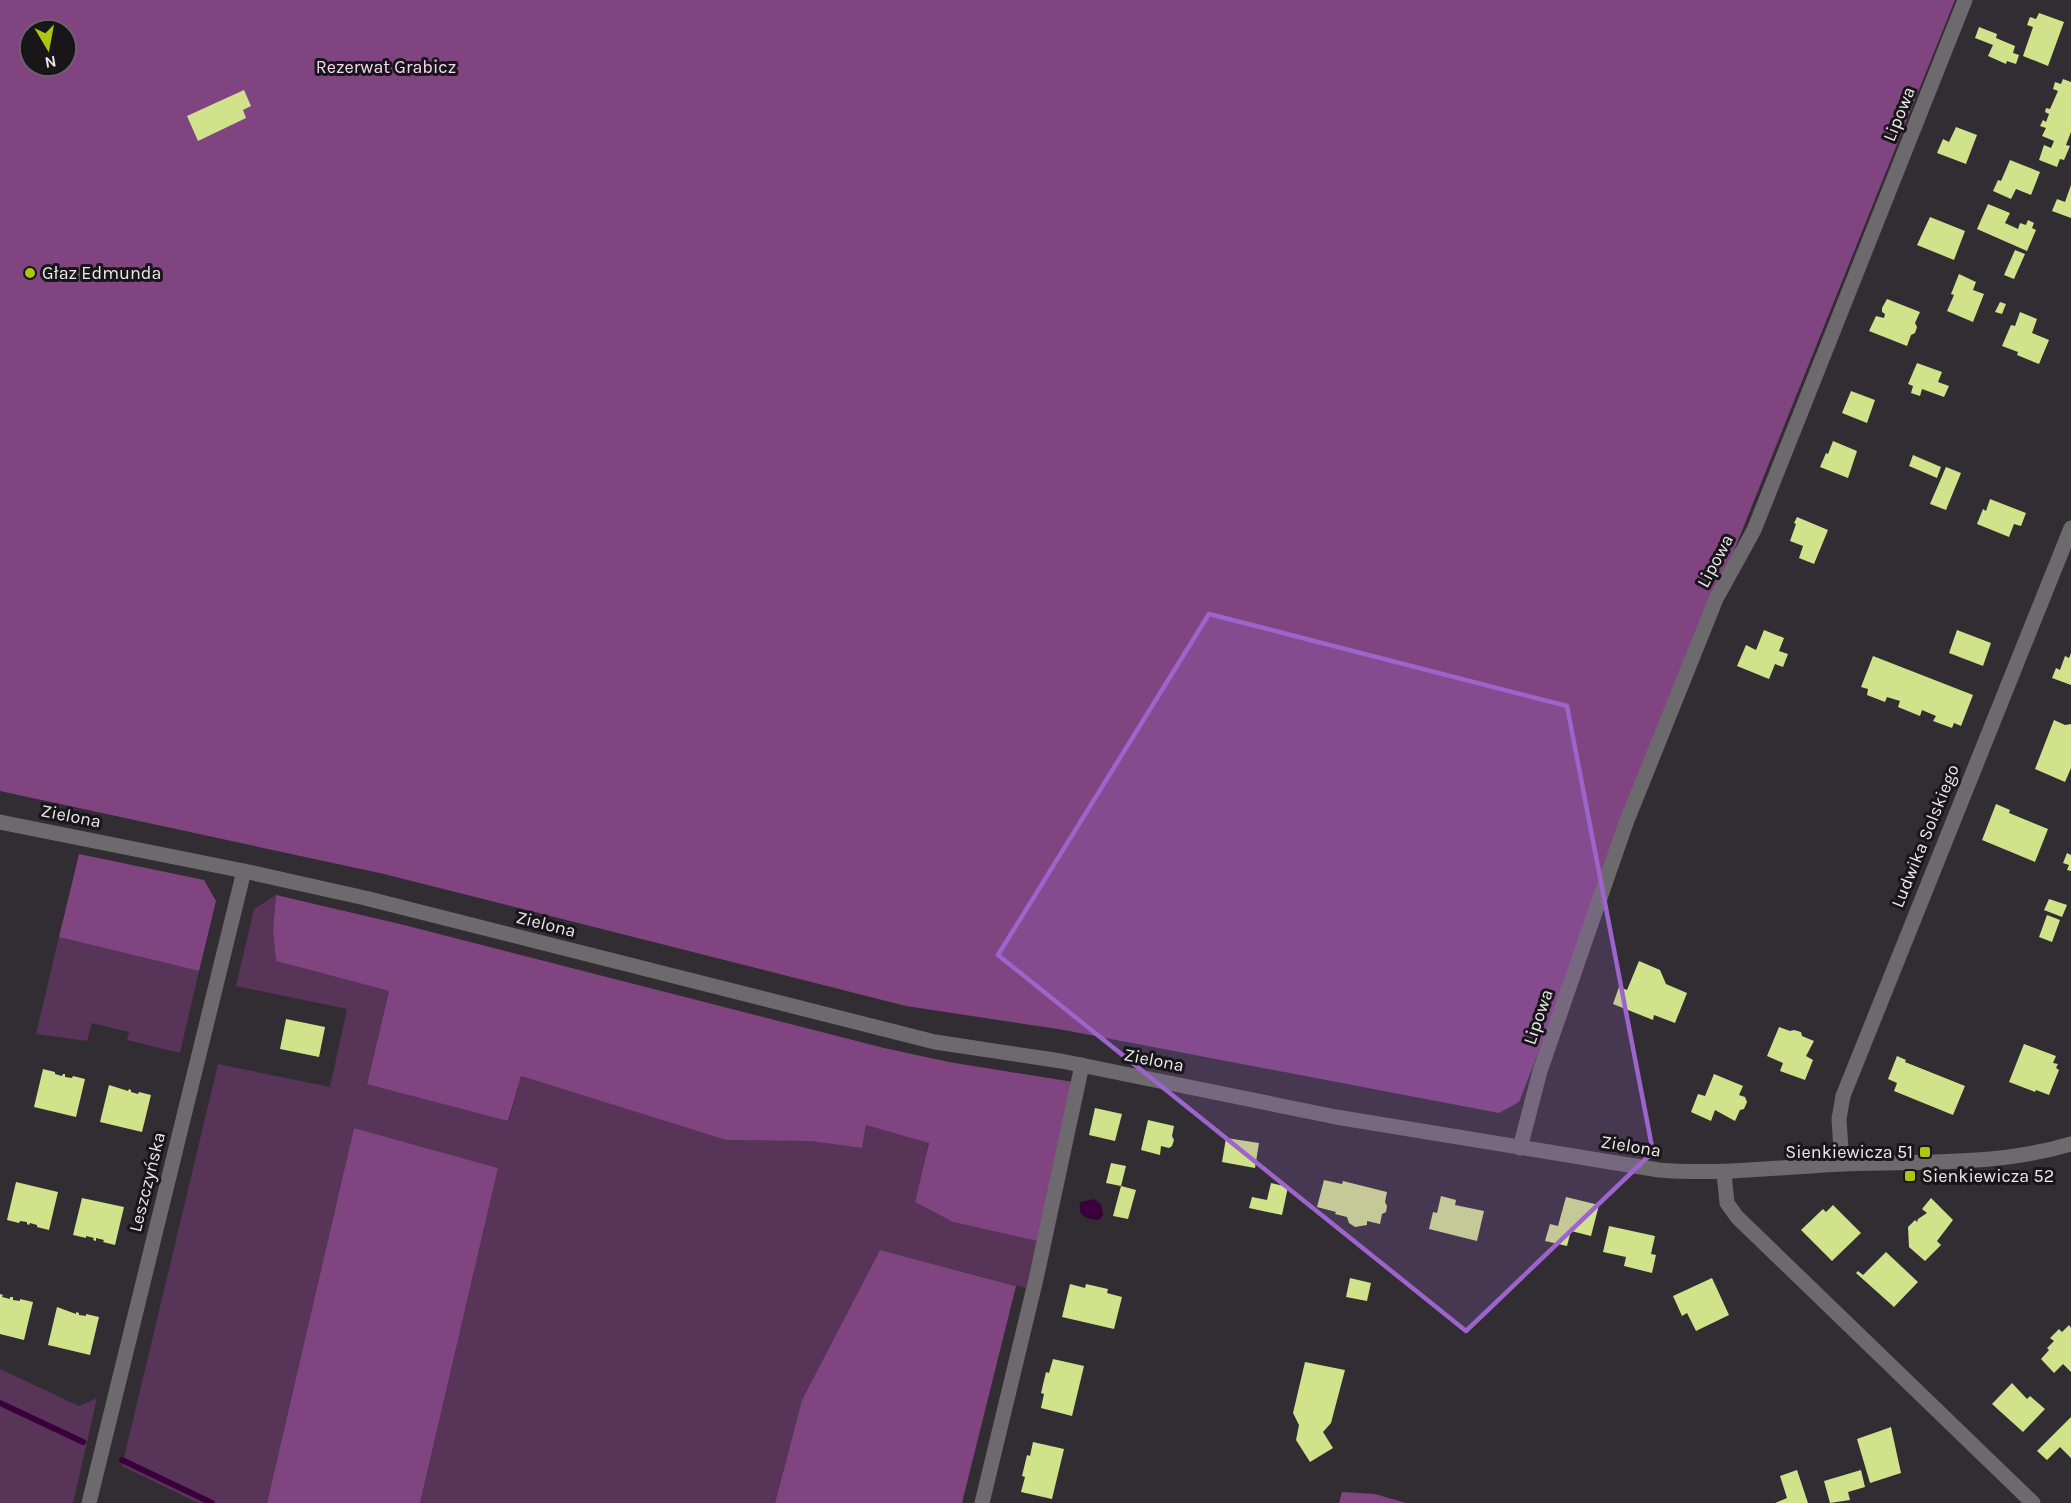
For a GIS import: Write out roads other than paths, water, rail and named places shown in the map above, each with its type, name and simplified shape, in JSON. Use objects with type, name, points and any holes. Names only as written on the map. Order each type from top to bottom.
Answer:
[{"type":"street","name":"Lipowa","points":[[1520,1148],[1540,1071],[1626,823],[1716,598],[1754,530],[1965,0]]},
{"type":"street","name":"Ludwika Solskiego","points":[[1842,1164],[1839,1119],[1843,1096],[2071,528]]},
{"type":"street","name":"Zielona","points":[[0,822],[365,898],[923,1040],[1082,1065],[1336,1117],[1659,1170],[1724,1173],[1842,1164],[1986,1159],[2036,1153],[2071,1144]]},
{"type":"street","name":"Leszczyńska","points":[[89,1503],[244,871]]},
{"type":"street","points":[[982,1503],[1036,1279],[1082,1065]]},
{"type":"street","points":[[1724,1173],[1727,1203],[1737,1217],[2033,1503]]},
{"type":"waterway","points":[[0,1403],[83,1442]]},
{"type":"waterway","points":[[122,1460],[212,1503]]},
{"type":"place","name":"Głaz Edmunda","points":[[30,273]]},
{"type":"place","name":"Sienkiewicza 51","points":[[1925,1152]]},
{"type":"place","name":"Sienkiewicza 52","points":[[1910,1176]]},
{"type":"park label","name":"Rezerwat Grabicz","points":[[386,67]]}]
